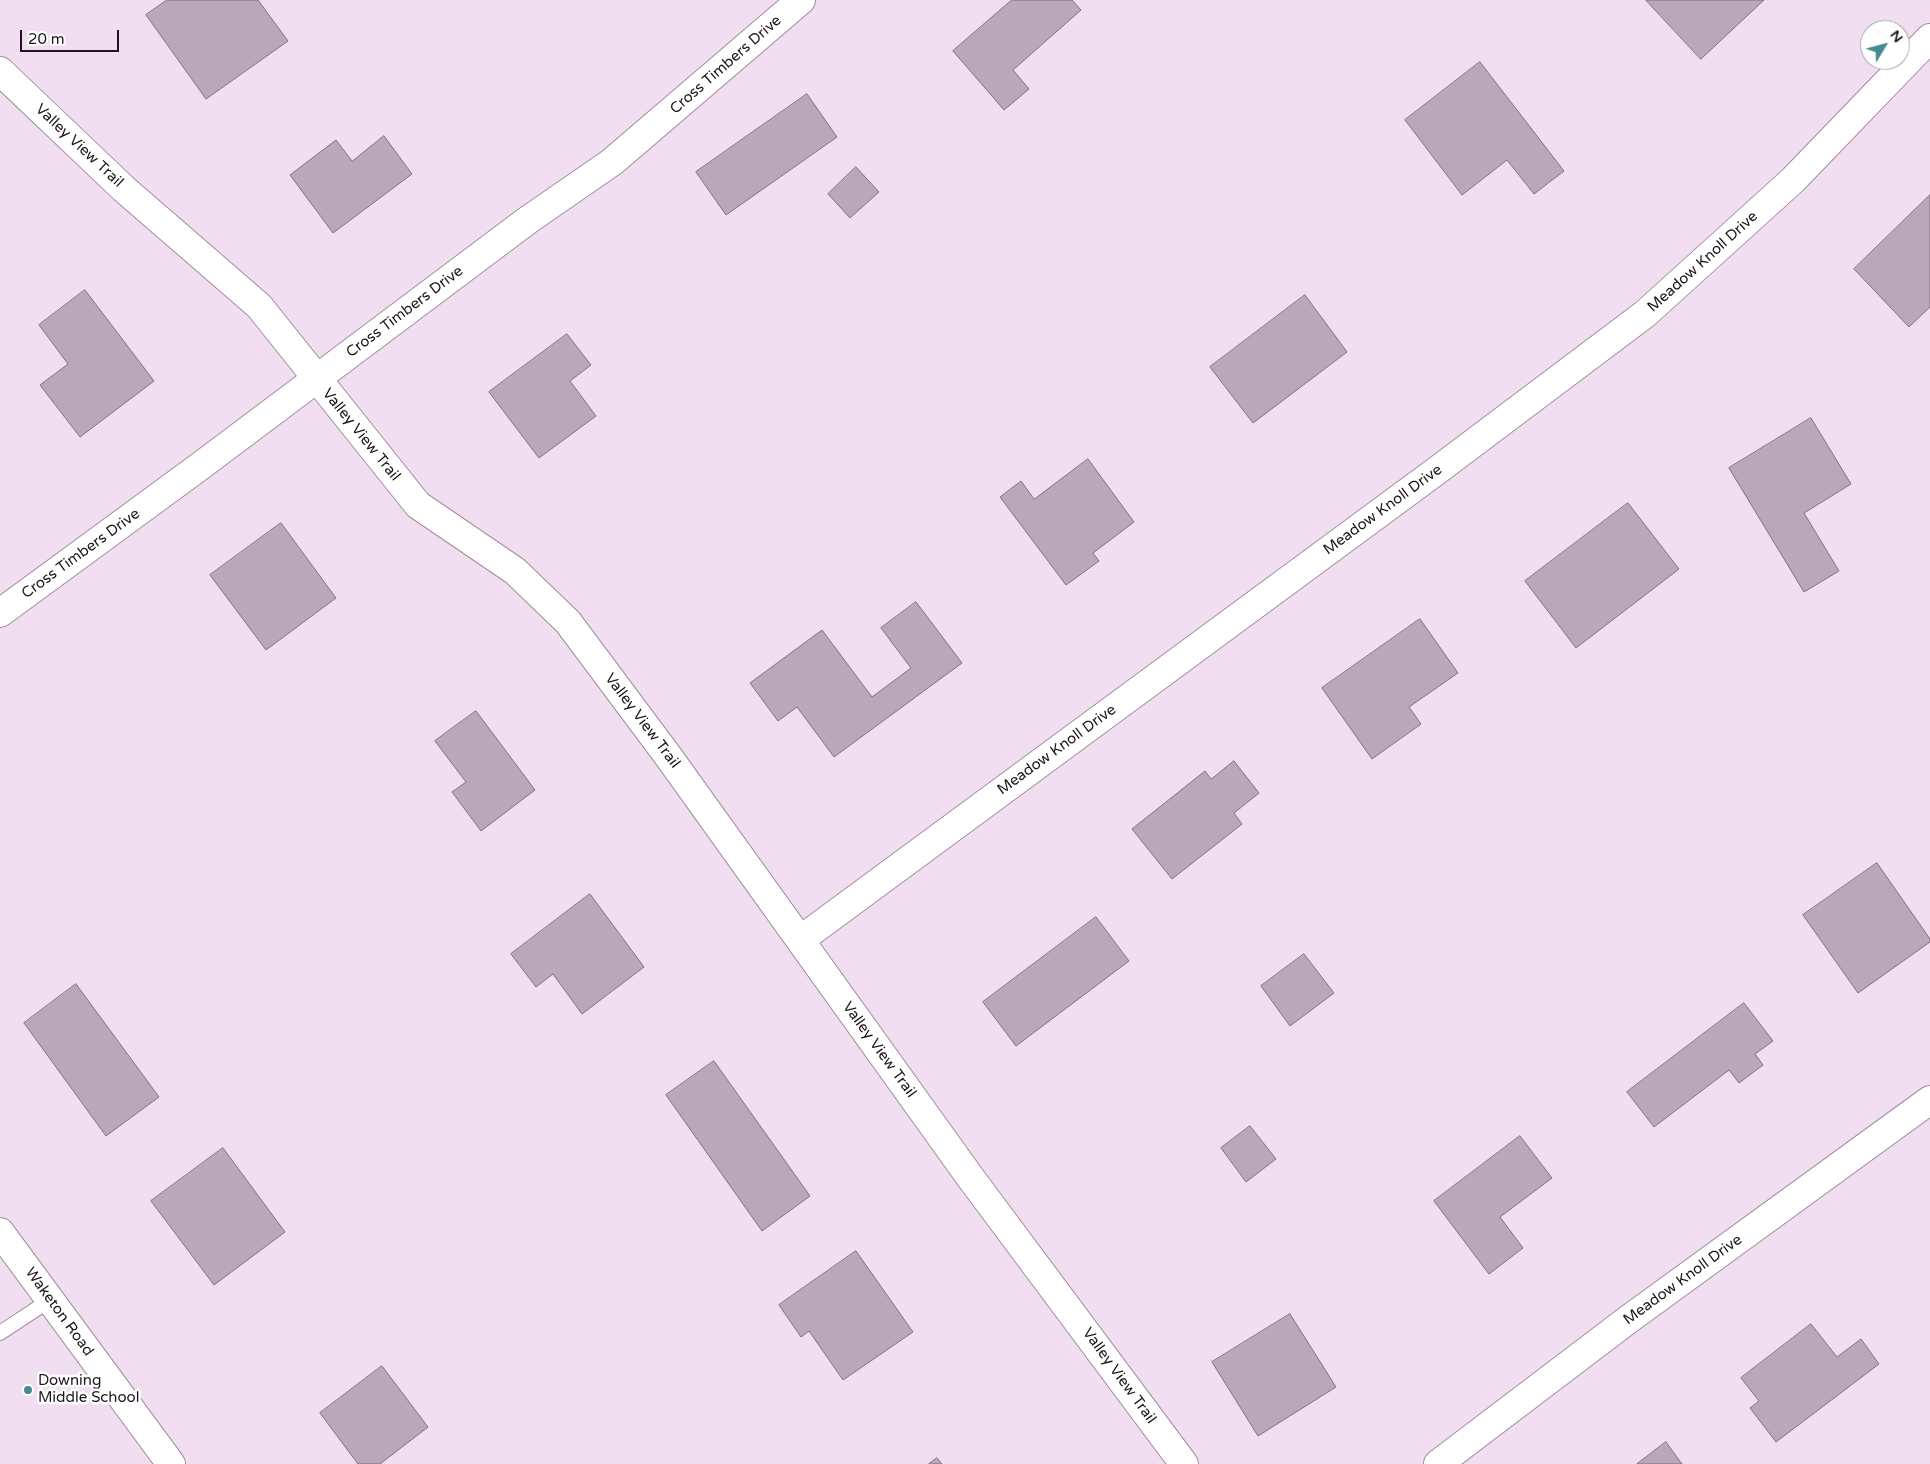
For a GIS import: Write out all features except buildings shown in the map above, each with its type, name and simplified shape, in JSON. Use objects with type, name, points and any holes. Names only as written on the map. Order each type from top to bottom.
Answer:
[{"type":"street","name":"Cross Timbers Drive","points":[[0,613],[207,462],[528,220],[612,162],[801,0]]},
{"type":"street","name":"Meadow Knoll Drive","points":[[800,940],[1645,314],[1793,180],[1930,38]]},
{"type":"street","name":"Valley View Trail","points":[[0,71],[124,189],[259,306],[316,380],[418,505],[515,571],[568,622],[668,756],[970,1177],[1184,1464]]},
{"type":"street","name":"Meadow Knoll Drive","points":[[1438,1464],[1637,1313],[1930,1100]]},
{"type":"street","name":"Waketon Road","points":[[0,1232],[171,1464]]},
{"type":"lane","points":[[0,1333],[50,1300]]},
{"type":"place","name":"Downing Middle School","points":[[28,1390]]}]
